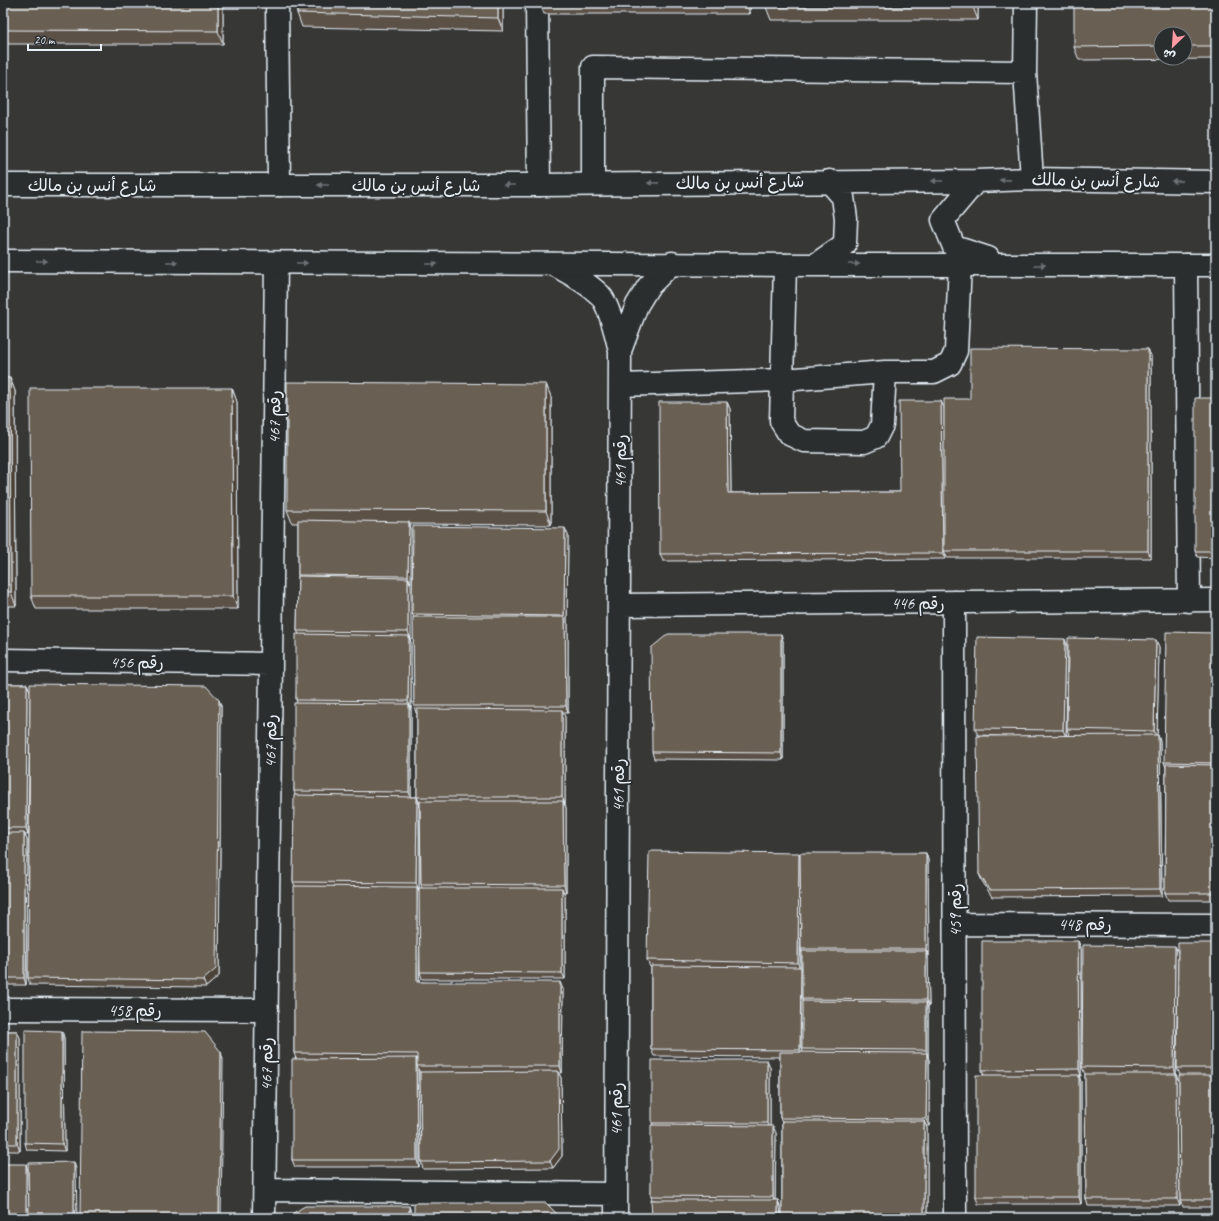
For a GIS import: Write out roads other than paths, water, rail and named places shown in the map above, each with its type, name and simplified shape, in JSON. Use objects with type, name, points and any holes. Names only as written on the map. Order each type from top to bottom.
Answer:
[{"type":"street","points":[[278,3],[279,186]]},
{"type":"street","points":[[537,3],[539,185]]},
{"type":"street","points":[[1026,3],[1025,72],[1032,179]]},
{"type":"street","points":[[593,184],[593,67],[1025,72]]},
{"type":"street","name":"شارع أنس بن مالك","points":[[3,185],[539,185],[976,181],[1032,179],[1216,182]]},
{"type":"street","points":[[976,181],[943,220],[954,247],[1006,264]]},
{"type":"street","name":"شارع أنس بن مالك","points":[[815,264],[845,244],[846,219],[843,197],[829,182]]},
{"type":"street","points":[[3,261],[1216,266]]},
{"type":"street","name":"رقم 467","points":[[264,1218],[276,263]]},
{"type":"street","points":[[620,351],[637,306],[648,287],[672,263]]},
{"type":"street","points":[[553,264],[581,280],[601,296],[612,324],[620,351]]},
{"type":"street","points":[[620,385],[783,380],[885,372],[934,372],[950,364],[956,351],[960,264]]},
{"type":"street","points":[[784,265],[781,422],[789,434],[804,440],[864,442],[876,437],[882,425],[885,372]]},
{"type":"street","points":[[1186,265],[1189,601]]},
{"type":"street","name":"رقم 461","points":[[616,1218],[620,351]]},
{"type":"street","name":"رقم 446","points":[[619,605],[1216,600]]},
{"type":"street","name":"رقم 459","points":[[954,602],[955,1218]]},
{"type":"street","name":"رقم 456","points":[[3,660],[271,664]]},
{"type":"street","name":"رقم 448","points":[[955,924],[1216,925]]},
{"type":"street","name":"رقم 458","points":[[3,1009],[267,1010]]},
{"type":"street","points":[[265,1190],[616,1194]]}]
